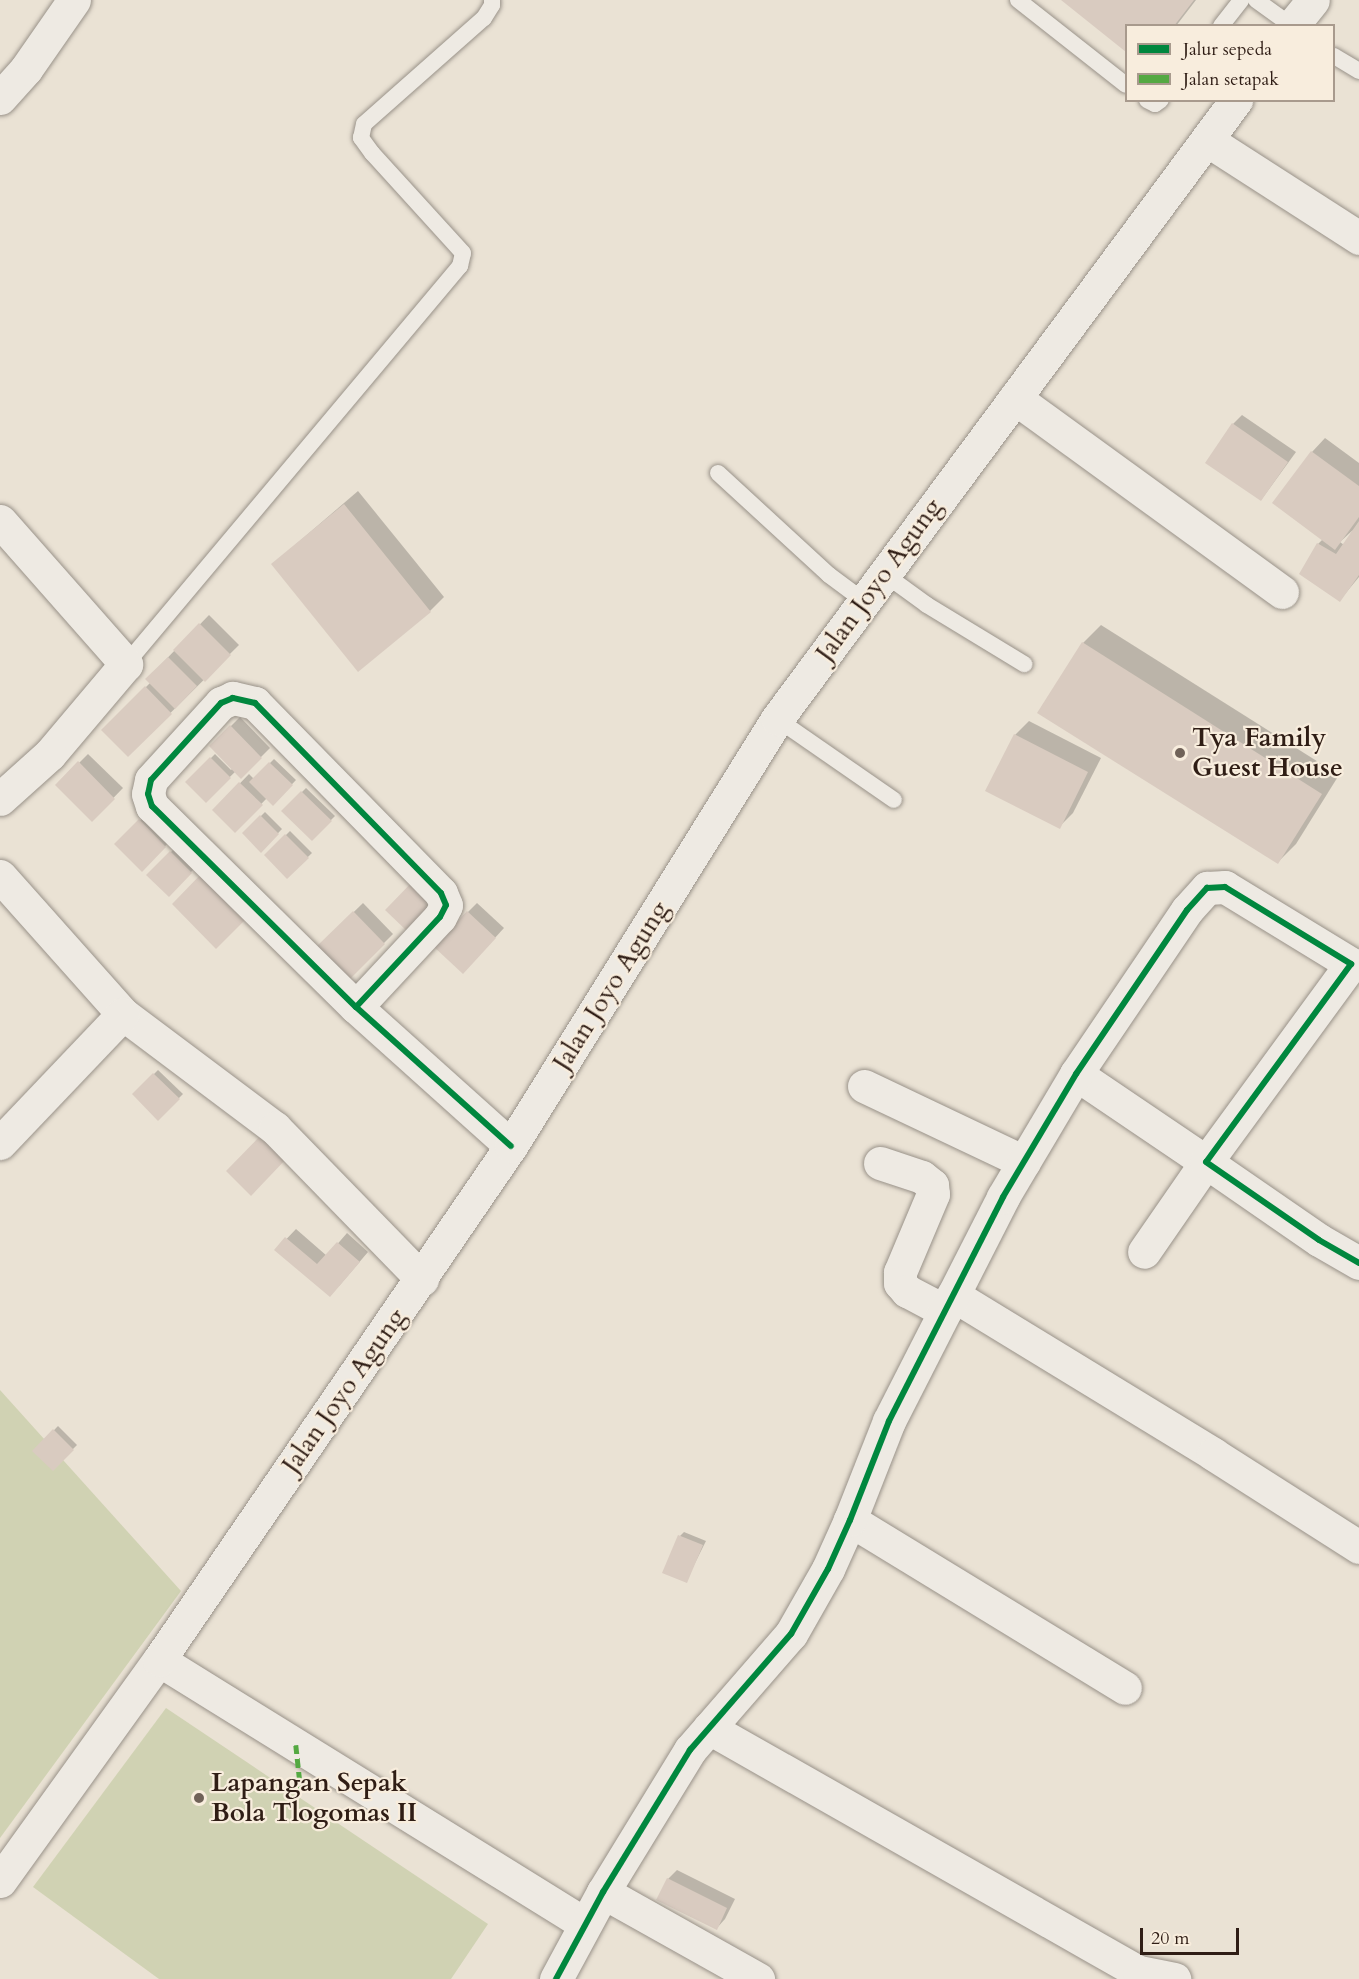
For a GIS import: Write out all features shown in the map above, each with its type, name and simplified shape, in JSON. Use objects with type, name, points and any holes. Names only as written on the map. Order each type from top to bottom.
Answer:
[{"type":"street","points":[[0,98],[26,69],[74,0]]},
{"type":"street","points":[[1294,24],[1313,0]]},
{"type":"street","name":"Jalan Joyo Agung","points":[[0,1881],[159,1660],[511,1146],[777,718],[1235,102]]},
{"type":"street","points":[[1207,140],[1359,238]]},
{"type":"street","points":[[1015,398],[1282,592]]},
{"type":"street","points":[[0,522],[126,664],[50,754],[0,799]]},
{"type":"street","points":[[356,1007],[440,918],[446,905],[441,893],[255,703],[233,698],[221,703],[151,780],[148,794],[152,806],[356,1007],[511,1146]]},
{"type":"street","points":[[0,876],[123,1014],[275,1128],[422,1279]]},
{"type":"street","points":[[556,1979],[603,1892],[690,1750],[791,1634],[828,1569],[889,1421],[949,1303],[1024,1162],[1076,1074],[1187,910],[1207,888],[1225,887],[1355,967],[1206,1162],[1144,1252]]},
{"type":"street","points":[[0,1143],[123,1014]]},
{"type":"street","points":[[1076,1074],[1318,1240],[1359,1263]]},
{"type":"street","points":[[864,1086],[1024,1162]]},
{"type":"street","points":[[880,1163],[922,1177],[932,1185],[933,1194],[900,1272],[900,1283],[907,1291],[949,1303],[1213,1454],[1359,1547]]},
{"type":"street","points":[[850,1520],[1125,1688]]},
{"type":"street","points":[[159,1660],[585,1924]]},
{"type":"street","points":[[709,1728],[1138,1972],[1174,1979]]},
{"type":"street","points":[[603,1892],[758,1979]]},
{"type":"lane","points":[[126,664],[460,266],[463,253],[372,153],[362,138],[364,124],[484,18],[492,5],[492,0]]},
{"type":"lane","points":[[1018,0],[1125,84]]},
{"type":"lane","points":[[1223,24],[1241,0]]},
{"type":"lane","points":[[1256,0],[1289,24]]},
{"type":"lane","points":[[1335,57],[1359,71]]},
{"type":"lane","points":[[718,473],[829,575],[864,601]]},
{"type":"lane","points":[[883,573],[927,605],[1024,664]]},
{"type":"lane","points":[[777,718],[894,800]]},
{"type":"green space","points":[[0,1390],[181,1591],[0,1838]]},
{"type":"green space","name":"Lapangan Sepak Bola Tlogomas II","points":[[166,1708],[488,1924],[451,1979],[159,1979],[33,1887]]},
{"type":"building","points":[[1061,0],[1194,0],[1176,24],[1125,24],[1125,51]]},
{"type":"building","points":[[1232,423],[1288,462],[1261,501],[1205,463]]},
{"type":"building","points":[[1311,451],[1359,486],[1359,517],[1335,550],[1272,503]]},
{"type":"building","points":[[344,504],[431,612],[358,672],[271,564]]},
{"type":"building","points":[[1359,521],[1359,575],[1340,602],[1299,574],[1317,543],[1336,554]]},
{"type":"building","points":[[199,623],[231,655],[205,682],[173,650]]},
{"type":"building","name":"Tya Family Guest House","points":[[1082,642],[1322,794],[1278,864],[1037,713]]},
{"type":"building","points":[[168,657],[197,686],[175,709],[145,679]]},
{"type":"building","points":[[145,686],[172,714],[128,757],[101,730]]},
{"type":"building","points":[[230,725],[262,758],[241,779],[209,746]]},
{"type":"building","points":[[1014,734],[1088,772],[1060,829],[985,791]]},
{"type":"building","points":[[210,757],[231,778],[206,803],[185,782]]},
{"type":"building","points":[[78,761],[115,799],[92,822],[55,785]]},
{"type":"building","points":[[269,762],[293,785],[273,806],[249,782]]},
{"type":"building","points":[[239,782],[263,805],[235,833],[212,810]]},
{"type":"building","points":[[301,791],[332,821],[312,841],[281,811]]},
{"type":"building","points":[[260,815],[279,834],[261,853],[242,833]]},
{"type":"building","points":[[139,819],[166,847],[142,872],[114,844]]},
{"type":"building","points":[[285,834],[309,858],[287,879],[264,855]]},
{"type":"building","points":[[170,851],[192,873],[169,897],[146,875]]},
{"type":"building","points":[[204,871],[249,916],[216,949],[172,904]]},
{"type":"building","points":[[416,878],[438,901],[408,932],[385,910]]},
{"type":"building","points":[[353,911],[385,944],[348,981],[316,947]]},
{"type":"building","points":[[467,911],[496,938],[463,974],[434,947]]},
{"type":"building","points":[[153,1073],[180,1099],[158,1121],[132,1094]]},
{"type":"building","points":[[263,1133],[288,1157],[251,1196],[226,1171]]},
{"type":"building","points":[[285,1237],[317,1264],[337,1242],[360,1262],[330,1297],[274,1250]]},
{"type":"building","points":[[53,1429],[74,1450],[53,1471],[32,1451]]},
{"type":"building","points":[[678,1535],[703,1545],[687,1583],[662,1573]]},
{"type":"building","points":[[667,1878],[727,1908],[717,1930],[656,1900]]},
{"type":"marked path","points":[[296,1745],[301,1791]]},
{"type":"cycle path","points":[[356,1007],[440,917],[446,905],[441,893],[255,703],[233,698],[221,703],[151,780],[148,794],[152,806],[356,1007],[511,1146]]},
{"type":"cycle path","points":[[556,1979],[603,1892],[690,1750],[791,1634],[828,1569],[889,1421],[1003,1197],[1076,1074],[1187,910],[1207,888],[1225,887],[1351,964],[1206,1162],[1319,1240],[1359,1263]]},
{"type":"place","name":"Tya Family Guest House","points":[[1180,753]]},
{"type":"place","name":"Lapangan Sepak Bola Tlogomas II","points":[[199,1798]]}]
